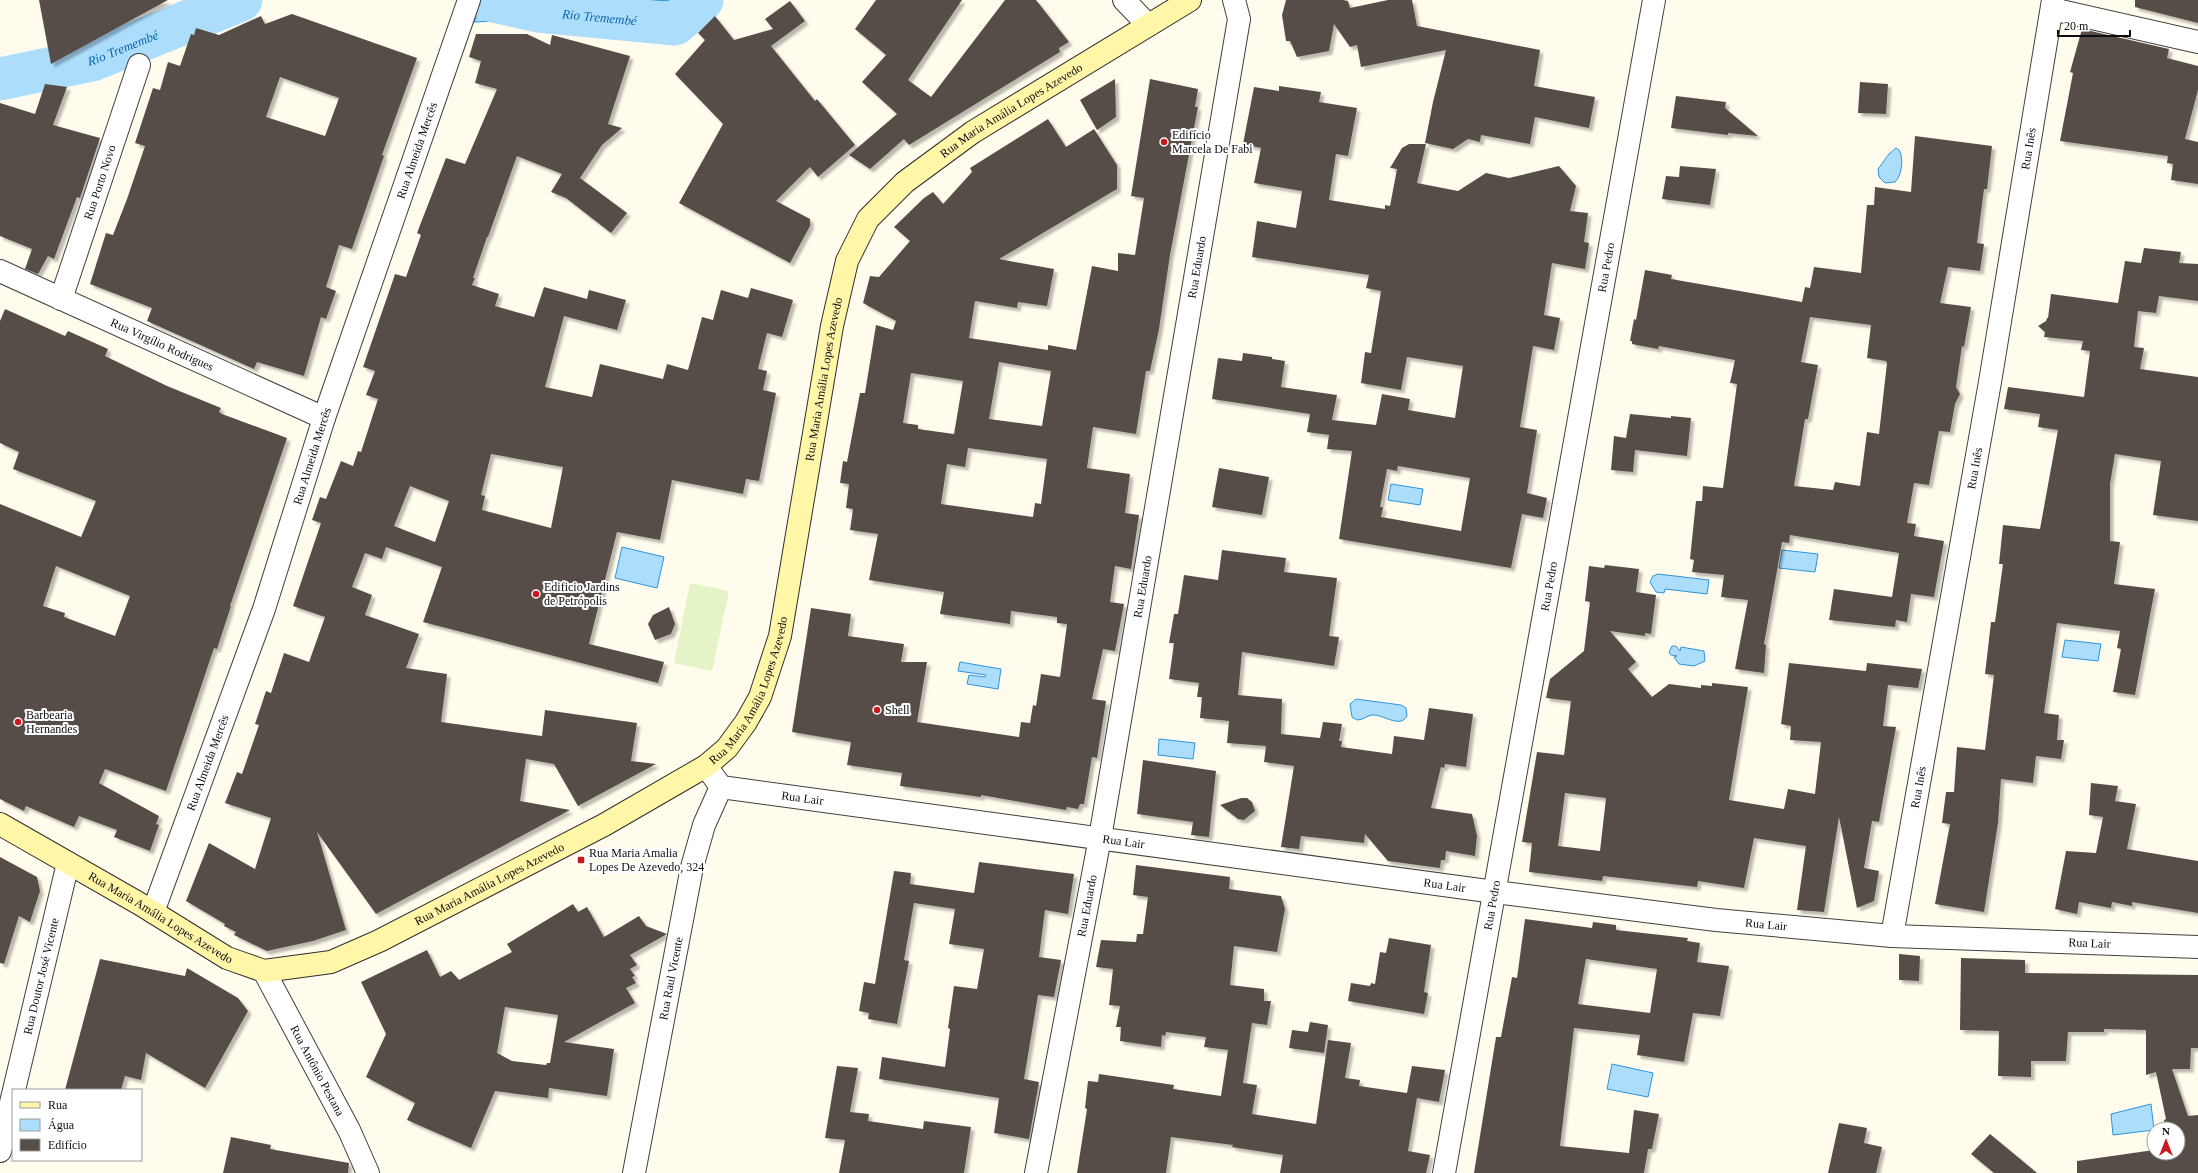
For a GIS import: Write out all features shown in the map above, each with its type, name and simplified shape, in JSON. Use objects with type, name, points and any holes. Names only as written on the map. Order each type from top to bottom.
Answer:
[{"type":"main road","name":"Rua Maria Amália Lopes Azevedo","points":[[0,824],[153,912],[227,958],[264,971],[331,962],[379,941],[604,825],[706,766],[727,748],[746,722],[760,697],[771,667],[780,636],[832,326],[847,261],[868,218],[905,182],[973,132],[1190,0]]},
{"type":"street","name":"Rua Almeida Mercês","points":[[153,912],[264,609],[324,418],[469,0]]},
{"type":"street","points":[[1124,0],[1148,25]]},
{"type":"street","name":"Rua Eduardo","points":[[1036,1173],[1100,838],[1239,19],[1234,0]]},
{"type":"street","name":"Rua Pedro","points":[[1444,1173],[1495,892],[1540,625],[1580,416],[1654,0]]},
{"type":"street","points":[[2053,4],[2198,42]]},
{"type":"street","name":"Rua Inês","points":[[1892,936],[1990,382],[2053,4]]},
{"type":"street","name":"Rua Porto Novo","points":[[61,299],[139,64]]},
{"type":"street","name":"Rua Virgílio Rodrigues","points":[[0,271],[324,418]]},
{"type":"street","points":[[706,766],[721,787]]},
{"type":"street","name":"Rua Lair","points":[[721,787],[1495,892],[1716,920],[1892,936],[2198,946]]},
{"type":"street","name":"Rua Raul Vicente","points":[[634,1173],[692,866],[704,825],[721,787]]},
{"type":"street","name":"Rua Doutor José Vicente","points":[[14,1089],[68,863]]},
{"type":"street","name":"Rua Antônio Pestana","points":[[264,971],[348,1130],[368,1173]]},
{"type":"street","points":[[0,1151],[12,1098]]},
{"type":"green space","points":[[690,583],[729,591],[712,671],[674,663]]},
{"type":"water","points":[[708,0],[693,14],[474,22],[484,2]]},
{"type":"water","points":[[1896,148],[1901,153],[1901,171],[1895,182],[1885,183],[1879,177],[1878,169],[1889,154]]},
{"type":"water","points":[[1391,484],[1423,489],[1420,505],[1388,500]]},
{"type":"water","points":[[622,547],[664,557],[657,588],[615,578]]},
{"type":"water","points":[[1782,550],[1818,554],[1815,572],[1779,568]]},
{"type":"water","points":[[1658,574],[1709,580],[1707,594],[1665,589],[1664,593],[1656,592],[1650,582],[1653,576]]},
{"type":"water","points":[[2065,640],[2101,644],[2098,661],[2062,657]]},
{"type":"water","points":[[1672,646],[1676,646],[1680,651],[1681,647],[1704,651],[1705,661],[1694,666],[1679,664],[1674,657],[1677,656],[1671,655],[1669,652]]},
{"type":"water","points":[[960,662],[1001,669],[998,689],[967,684],[969,675],[985,677],[986,675],[958,671]]},
{"type":"water","points":[[1356,699],[1401,705],[1406,708],[1407,716],[1404,720],[1400,721],[1376,715],[1357,720],[1352,717],[1350,704]]},
{"type":"water","points":[[1159,739],[1195,743],[1193,759],[1158,755]]},
{"type":"water","points":[[1612,1064],[1653,1073],[1648,1097],[1607,1089]]},
{"type":"water","points":[[2151,1104],[2153,1121],[2146,1121],[2146,1131],[2113,1135],[2111,1114]]},
{"type":"building","points":[[39,0],[168,0],[51,64]]},
{"type":"building","points":[[876,0],[962,0],[908,80],[931,97],[1005,0],[1036,0],[1069,42],[1059,48],[1060,52],[909,145],[904,139],[870,169],[849,155],[897,114],[862,82],[886,55],[855,29]]},
{"type":"building","points":[[1286,0],[1343,0],[1348,1],[1350,8],[1388,0],[1412,0],[1417,26],[1540,50],[1534,86],[1595,97],[1589,128],[1535,117],[1530,144],[1481,135],[1480,142],[1468,139],[1453,149],[1425,143],[1433,102],[1446,50],[1361,67],[1357,45],[1350,47],[1334,24],[1329,51],[1297,57],[1290,41],[1286,41],[1282,15]]},
{"type":"building","points":[[2135,0],[2198,0],[2198,23],[2135,7]]},
{"type":"building","points":[[790,1],[805,21],[771,46],[815,101],[817,99],[855,145],[818,177],[810,167],[776,201],[810,219],[810,226],[790,263],[679,203],[723,124],[675,74],[705,40],[698,33],[715,16],[734,40],[773,29],[765,19]]},
{"type":"building","points":[[292,14],[417,58],[382,155],[384,156],[352,249],[339,245],[326,287],[336,291],[326,319],[321,317],[304,376],[257,362],[254,369],[147,321],[152,308],[90,284],[106,233],[113,235],[127,199],[145,146],[135,143],[153,88],[160,90],[168,62],[180,66],[191,34],[194,35],[196,28],[219,35],[261,16],[265,24]],"holes":[[[280,77],[339,98],[325,136],[266,117]]]},
{"type":"building","points":[[2082,29],[2169,49],[2167,58],[2198,66],[2198,90],[2185,139],[2198,142],[2198,184],[2171,180],[2173,164],[2167,163],[2168,156],[2060,141],[2073,73],[2070,72]]},
{"type":"building","points":[[476,34],[527,34],[550,45],[552,35],[630,56],[608,124],[622,128],[602,145],[580,178],[627,213],[611,233],[566,198],[551,192],[562,174],[517,156],[487,237],[472,285],[499,294],[495,306],[534,317],[544,287],[587,299],[589,290],[626,300],[617,330],[564,316],[545,387],[592,397],[600,364],[663,379],[667,364],[688,370],[702,317],[713,320],[721,290],[748,298],[751,288],[793,300],[782,337],[767,333],[758,369],[767,371],[763,390],[776,393],[759,481],[746,479],[743,494],[672,480],[660,540],[617,532],[589,644],[664,662],[658,683],[423,622],[442,567],[386,547],[382,559],[365,553],[352,587],[372,595],[365,615],[419,634],[406,668],[447,674],[441,722],[542,736],[545,710],[637,723],[631,761],[656,764],[578,806],[554,764],[526,759],[520,801],[570,810],[376,914],[317,832],[346,930],[313,941],[267,951],[234,935],[236,932],[224,926],[225,924],[186,901],[209,843],[255,869],[271,818],[225,803],[237,772],[242,774],[259,725],[255,724],[266,691],[271,693],[284,653],[309,662],[325,617],[293,606],[321,523],[312,520],[320,497],[326,499],[341,461],[353,466],[358,451],[361,452],[378,399],[366,395],[375,371],[363,367],[395,274],[406,277],[421,235],[417,233],[446,158],[465,164],[497,89],[475,83],[481,61],[469,57]],"holes":[[[491,454],[563,467],[551,528],[482,510],[485,496],[481,495]],[[410,486],[449,501],[435,542],[394,526]]]},
{"type":"building","points":[[1115,79],[1116,117],[1097,130],[1080,100]]},
{"type":"building","points":[[1150,79],[1198,89],[1195,107],[1198,107],[1170,255],[1159,329],[1150,371],[1146,371],[1136,434],[1093,427],[1087,468],[1130,474],[1125,513],[1139,515],[1131,569],[1115,566],[1110,602],[1124,604],[1115,651],[1103,649],[1092,699],[1106,701],[1097,758],[1092,757],[1084,804],[1080,804],[1078,809],[1067,807],[1066,810],[981,795],[981,797],[900,786],[902,773],[847,765],[851,742],[792,732],[811,608],[851,614],[848,636],[904,644],[901,662],[927,662],[917,722],[1019,737],[1021,722],[1030,723],[1033,705],[1036,706],[1041,674],[1060,677],[1067,624],[1057,623],[1057,617],[1011,611],[1010,624],[940,614],[944,592],[869,580],[878,534],[850,530],[853,509],[846,508],[849,484],[840,483],[843,461],[847,462],[860,393],[865,393],[876,325],[893,330],[896,321],[863,303],[870,276],[879,277],[910,241],[894,227],[924,198],[933,192],[943,204],[972,172],[970,168],[1048,119],[1066,147],[1094,129],[1117,165],[1117,189],[999,259],[1054,269],[1047,306],[1018,302],[1017,308],[975,301],[969,338],[1048,350],[1048,345],[1076,350],[1092,266],[1118,271],[1118,253],[1135,255],[1144,198],[1131,196]],"holes":[[[999,362],[1051,371],[1042,426],[989,419]],[[911,373],[963,381],[954,434],[918,429],[918,425],[903,423]],[[968,448],[1047,459],[1041,504],[1035,503],[1033,517],[941,504],[947,464],[965,467]]]},
{"type":"building","points":[[1860,82],[1888,84],[1886,114],[1858,113]]},
{"type":"building","points":[[45,84],[67,87],[53,125],[100,138],[80,198],[77,197],[54,259],[48,256],[38,274],[25,269],[32,249],[0,236],[0,103],[35,114]]},
{"type":"building","points":[[1279,86],[1321,92],[1319,102],[1357,108],[1348,156],[1336,154],[1329,200],[1385,209],[1385,205],[1390,206],[1397,169],[1390,168],[1402,148],[1409,144],[1426,144],[1417,183],[1458,191],[1486,173],[1509,178],[1559,166],[1576,186],[1570,211],[1588,213],[1584,242],[1589,243],[1585,269],[1552,263],[1544,315],[1560,318],[1554,350],[1533,346],[1520,427],[1537,430],[1527,493],[1547,498],[1543,518],[1522,514],[1511,568],[1339,539],[1352,451],[1327,449],[1329,435],[1307,432],[1310,414],[1212,399],[1218,358],[1242,361],[1243,353],[1272,357],[1272,359],[1285,361],[1281,387],[1337,395],[1332,420],[1376,425],[1382,394],[1410,399],[1408,410],[1455,418],[1463,366],[1407,357],[1401,390],[1361,383],[1365,352],[1371,353],[1381,291],[1366,288],[1369,275],[1252,257],[1257,221],[1296,228],[1302,191],[1254,183],[1261,148],[1243,144],[1254,87],[1279,91]],"holes":[[[1398,466],[1470,478],[1461,531],[1381,517],[1383,507],[1380,507],[1387,469],[1397,471]]]},
{"type":"building","points":[[1676,96],[1726,102],[1725,108],[1758,136],[1728,133],[1728,135],[1671,128]]},
{"type":"building","points":[[1915,136],[1992,146],[1987,189],[1984,189],[1977,243],[1984,244],[1980,271],[1948,267],[1940,303],[1971,307],[1964,347],[1962,346],[1956,387],[1960,394],[1955,404],[1950,432],[1939,431],[1929,485],[1914,483],[1907,523],[1916,524],[1914,536],[1944,541],[1934,597],[1911,594],[1907,622],[1896,620],[1895,627],[1829,620],[1834,589],[1892,597],[1899,553],[1790,535],[1789,543],[1782,542],[1764,644],[1766,645],[1764,673],[1735,669],[1748,600],[1721,597],[1724,575],[1692,572],[1694,560],[1690,559],[1696,501],[1702,501],[1703,486],[1723,488],[1737,384],[1730,383],[1735,360],[1659,346],[1658,349],[1632,344],[1632,341],[1630,341],[1634,319],[1636,320],[1645,270],[1672,275],[1671,279],[1802,302],[1805,287],[1810,288],[1814,267],[1861,273],[1867,205],[1874,205],[1875,187],[1911,192]],"holes":[[[1810,317],[1871,325],[1867,358],[1886,361],[1887,363],[1879,434],[1867,432],[1860,486],[1835,482],[1833,490],[1794,486],[1805,419],[1808,419],[1818,365],[1801,362]]]},
{"type":"building","points":[[1680,166],[1716,169],[1710,205],[1662,199],[1666,176],[1679,177]]},
{"type":"building","points":[[2144,248],[2181,252],[2179,263],[2198,264],[2198,301],[2159,296],[2156,313],[2138,311],[2134,347],[2144,348],[2140,369],[2198,377],[2198,521],[2153,515],[2161,461],[2115,454],[2110,484],[2110,541],[2120,542],[2114,584],[2155,589],[2135,695],[2113,692],[2121,649],[2117,648],[2120,631],[2057,623],[2044,713],[2059,715],[2057,740],[2064,740],[2061,759],[2036,756],[2033,783],[2001,779],[1998,823],[1984,912],[1935,904],[1950,824],[1942,823],[1946,792],[1954,792],[1957,747],[1985,750],[1994,675],[1985,674],[1991,622],[1995,622],[2003,564],[1999,564],[2003,525],[2040,529],[2058,430],[2038,427],[2040,414],[2004,409],[2008,387],[2084,397],[2090,351],[2081,350],[2083,341],[2044,337],[2045,332],[2038,326],[2048,318],[2051,294],[2118,303],[2125,261],[2141,263]]},
{"type":"building","points":[[5,309],[65,336],[68,331],[108,349],[105,356],[167,386],[221,408],[219,412],[222,414],[287,438],[230,606],[217,649],[214,648],[166,791],[105,769],[99,783],[159,816],[156,824],[159,825],[150,851],[114,837],[117,830],[79,816],[74,827],[26,806],[24,811],[0,799],[0,504],[81,537],[96,501],[13,469],[19,452],[0,443],[0,321]],"holes":[[[56,566],[130,596],[115,636],[64,617],[65,613],[43,606]]]},
{"type":"building","points":[[1630,414],[1671,418],[1671,416],[1691,418],[1687,456],[1635,450],[1633,472],[1611,470],[1614,436],[1626,438]]},
{"type":"building","points":[[1219,468],[1269,477],[1262,515],[1212,507]]},
{"type":"building","points":[[1222,550],[1286,558],[1284,572],[1337,578],[1329,636],[1339,637],[1334,666],[1242,652],[1238,695],[1282,699],[1281,734],[1320,738],[1323,722],[1342,724],[1339,741],[1342,741],[1341,747],[1392,754],[1394,736],[1424,740],[1429,708],[1473,714],[1466,767],[1445,764],[1444,768],[1441,767],[1431,808],[1472,814],[1477,836],[1475,856],[1446,851],[1445,860],[1441,860],[1440,868],[1388,861],[1365,834],[1364,843],[1301,836],[1299,849],[1281,847],[1294,766],[1264,762],[1266,746],[1227,743],[1229,721],[1200,718],[1202,697],[1197,697],[1199,683],[1169,679],[1174,643],[1169,643],[1174,614],[1178,614],[1184,575],[1218,580]]},
{"type":"building","points":[[1605,565],[1639,569],[1636,592],[1656,595],[1651,634],[1645,633],[1645,636],[1610,631],[1636,662],[1628,669],[1652,697],[1669,684],[1701,688],[1701,685],[1712,686],[1712,683],[1748,687],[1729,800],[1784,809],[1788,789],[1815,794],[1821,742],[1790,740],[1791,726],[1781,724],[1789,663],[1866,671],[1867,663],[1922,669],[1918,688],[1888,685],[1883,726],[1896,727],[1879,822],[1872,821],[1864,868],[1879,871],[1874,901],[1857,908],[1839,817],[1824,912],[1797,910],[1806,846],[1754,838],[1744,888],[1698,881],[1697,887],[1603,876],[1602,881],[1529,872],[1532,843],[1522,842],[1537,752],[1564,755],[1571,701],[1546,698],[1550,679],[1584,651],[1590,602],[1585,601],[1589,566],[1604,568]],"holes":[[[1565,793],[1606,798],[1600,851],[1558,846]]]},
{"type":"building","points":[[669,607],[675,624],[671,634],[655,640],[648,624],[653,615]]},
{"type":"building","points":[[1143,760],[1216,771],[1209,837],[1191,835],[1193,822],[1137,814]]},
{"type":"building","points":[[2091,783],[2118,786],[2115,801],[2136,804],[2127,849],[2198,861],[2198,913],[2132,902],[2132,906],[2112,902],[2111,908],[2079,902],[2077,914],[2055,909],[2066,851],[2096,853],[2103,817],[2089,815]]},
{"type":"building","points":[[1241,798],[1247,798],[1252,802],[1255,811],[1244,820],[1238,819],[1220,805]]},
{"type":"building","points":[[0,857],[37,877],[40,891],[30,922],[19,916],[4,964],[0,963]]},
{"type":"building","points":[[979,862],[1074,874],[1068,914],[1045,910],[1039,957],[1061,960],[1054,997],[1038,995],[1024,1079],[1039,1082],[1029,1139],[994,1133],[999,1098],[879,1079],[882,1057],[945,1067],[950,1029],[948,1028],[954,986],[977,989],[984,949],[949,944],[955,909],[914,903],[904,960],[909,961],[897,1024],[868,1019],[869,1013],[859,1011],[864,982],[875,984],[894,871],[911,873],[910,884],[974,893]]},
{"type":"building","points":[[1136,865],[1230,877],[1229,889],[1281,896],[1285,909],[1277,952],[1234,946],[1230,985],[1264,989],[1264,1001],[1271,1001],[1267,1025],[1252,1023],[1243,1083],[1257,1085],[1252,1114],[1316,1124],[1328,1040],[1351,1043],[1345,1078],[1360,1080],[1359,1086],[1407,1093],[1412,1066],[1445,1070],[1439,1102],[1417,1098],[1408,1151],[1430,1155],[1426,1173],[1280,1173],[1283,1155],[1232,1147],[1233,1145],[1171,1137],[1166,1173],[1077,1173],[1087,1109],[1085,1108],[1088,1081],[1098,1082],[1099,1074],[1174,1085],[1173,1089],[1221,1096],[1228,1050],[1204,1047],[1206,1037],[1166,1032],[1165,1036],[1162,1035],[1161,1047],[1120,1041],[1121,1027],[1116,1027],[1120,1006],[1109,1005],[1113,969],[1096,967],[1101,940],[1136,942],[1137,934],[1143,934],[1148,897],[1133,895]]},
{"type":"building","points":[[573,904],[578,912],[587,907],[604,937],[639,916],[646,926],[667,934],[630,955],[637,965],[630,969],[635,976],[632,977],[636,983],[626,988],[635,1003],[564,1042],[614,1049],[607,1096],[549,1088],[548,1098],[495,1091],[471,1148],[407,1120],[415,1103],[366,1077],[386,1034],[361,982],[427,950],[440,977],[451,971],[459,980],[512,952],[507,944]],"holes":[[[505,1007],[558,1015],[550,1063],[547,1063],[546,1065],[512,1061],[497,1053]]]},
{"type":"building","points":[[1525,919],[1592,928],[1593,922],[1616,925],[1616,930],[1688,938],[1687,941],[1700,943],[1697,962],[1729,966],[1720,1016],[1693,1013],[1684,1062],[1637,1055],[1640,1035],[1574,1028],[1560,1146],[1629,1153],[1634,1110],[1659,1114],[1652,1149],[1648,1149],[1644,1173],[1474,1173],[1496,1037],[1501,1037],[1512,977],[1517,978]],"holes":[[[1586,959],[1657,969],[1650,1013],[1578,1004]]]},
{"type":"building","points":[[1389,938],[1431,945],[1424,992],[1428,993],[1424,1014],[1348,1001],[1351,983],[1370,986],[1371,983],[1375,984],[1380,952],[1386,953]]},
{"type":"building","points":[[1899,954],[1920,956],[1919,981],[1899,980]]},
{"type":"building","points":[[1961,958],[2025,960],[2025,973],[2198,975],[2198,1048],[2191,1048],[2190,1069],[2172,1069],[2188,1116],[2198,1115],[2198,1173],[2077,1173],[2077,1161],[2146,1151],[2146,1161],[2186,1161],[2186,1121],[2164,1121],[2166,1119],[2156,1072],[2146,1075],[2146,1030],[2104,1029],[2104,1032],[2068,1032],[2066,1061],[2031,1061],[2031,1077],[1998,1076],[1999,1031],[1960,1030]]},
{"type":"building","points":[[100,959],[185,976],[187,968],[238,998],[248,1011],[205,1088],[146,1053],[141,1080],[125,1076],[121,1089],[65,1089]]},
{"type":"building","points":[[1310,1022],[1328,1025],[1324,1053],[1289,1048],[1292,1030],[1308,1032]]},
{"type":"building","points":[[837,1066],[858,1068],[850,1112],[869,1114],[868,1121],[923,1129],[924,1121],[971,1127],[964,1173],[839,1173],[845,1140],[825,1138]]},
{"type":"building","points":[[1839,1123],[1867,1128],[1864,1143],[1882,1147],[1876,1173],[1828,1173]]},
{"type":"building","points":[[1990,1134],[2037,1173],[1994,1173],[1971,1154]]},
{"type":"building","points":[[231,1137],[271,1145],[270,1149],[349,1163],[348,1173],[223,1173]]},
{"type":"waterway","name":"Rio Tremembé","points":[[0,79],[92,60],[241,0]]},
{"type":"waterway","name":"Rio Tremembé","points":[[490,0],[538,11],[675,24],[702,0]]},
{"type":"place","name":"Edifício Marcela De Fabi","points":[[1164,142]]},
{"type":"place","name":"Edificio Jardins de Petrópolis","points":[[536,594]]},
{"type":"place","name":"Shell","points":[[877,710]]},
{"type":"place","name":"Barbearia Hernandes","points":[[18,722]]},
{"type":"place","name":"Rua Maria Amalia Lopes De Azevedo, 324","points":[[581,860]]}]
